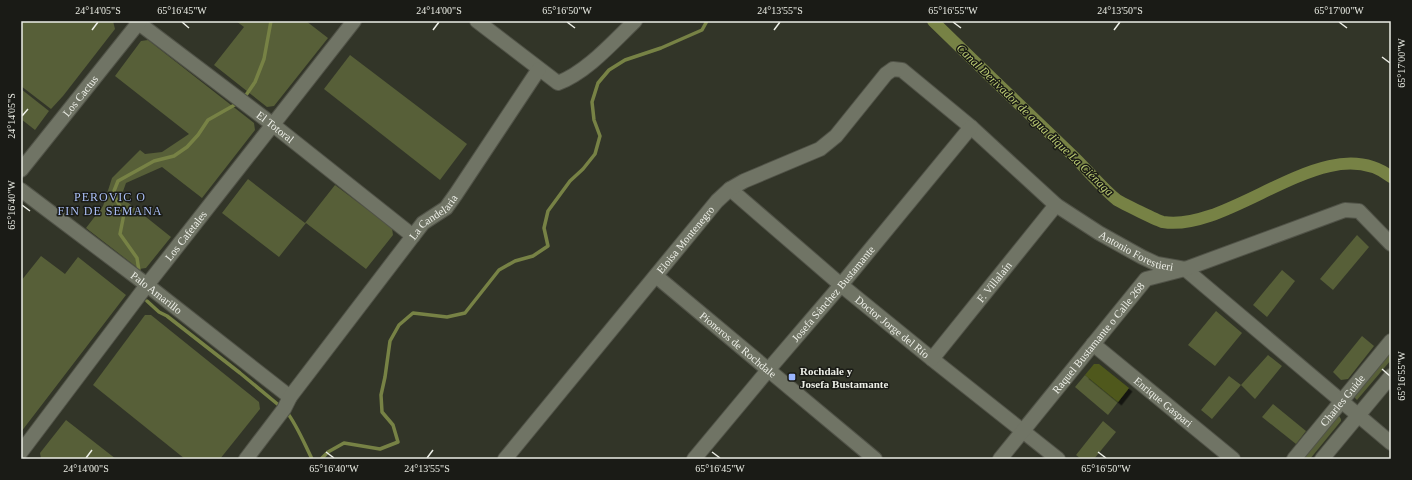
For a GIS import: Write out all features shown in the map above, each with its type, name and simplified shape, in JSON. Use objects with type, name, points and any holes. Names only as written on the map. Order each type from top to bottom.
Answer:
[{"type":"street","name":"Los Cafetales","points":[[21,452],[147,285],[354,21]]},
{"type":"street","points":[[477,21],[558,83],[568,80],[591,63],[635,21]]},
{"type":"street","name":"El Totoral","points":[[138,22],[272,124],[413,236]]},
{"type":"street","name":"Los Cactus","points":[[21,170],[138,22]]},
{"type":"street","name":"La Candelaria","points":[[246,459],[284,409],[290,397],[423,223],[446,208],[453,199],[539,69]]},
{"type":"street","name":"Eloisa Montenegro","points":[[505,459],[717,201],[730,189],[744,181],[820,149],[836,136],[886,74],[893,69],[902,70]]},
{"type":"street","name":"Antonio Forestieri","points":[[902,70],[971,127],[1056,205],[1099,233],[1142,258],[1163,266],[1185,269],[1391,443]]},
{"type":"street","name":"Josefa Sánchez Bustamante","points":[[695,459],[971,127]]},
{"type":"street","name":"Doctor Jorge del Río","points":[[730,189],[841,285],[1058,459]]},
{"type":"street","name":"Palo Amarillo","points":[[21,190],[147,285],[290,397]]},
{"type":"street","name":"F. Villalaín","points":[[932,359],[1056,205]]},
{"type":"street","name":"Raquel Bustamante o Calle 268","points":[[1000,459],[1146,279],[1185,269],[1345,210],[1359,211],[1391,244]]},
{"type":"street","points":[[1142,258],[1146,279]]},
{"type":"street","name":"Pioneros de Rochdale","points":[[656,276],[875,459]]},
{"type":"street","name":"Charles Guide","points":[[1294,459],[1391,341]]},
{"type":"street","name":"Enrique Gaspari","points":[[1092,344],[1233,459]]},
{"type":"street","name":"Charles Guide","points":[[1322,459],[1391,376]]},
{"type":"green space","points":[[21,21],[113,21],[115,29],[63,96],[51,109],[21,86]]},
{"type":"green space","points":[[236,21],[306,21],[328,38],[274,106],[267,107],[214,65],[244,27]]},
{"type":"green space","points":[[148,40],[254,123],[255,130],[202,198],[162,167],[126,183],[121,197],[171,237],[146,268],[139,269],[86,228],[103,206],[112,178],[140,150],[145,154],[162,152],[189,134],[115,76],[141,41]]},
{"type":"green space","points":[[350,55],[467,144],[440,180],[324,89]]},
{"type":"green space","points":[[21,89],[49,111],[35,130],[21,119]]},
{"type":"green space","points":[[248,179],[305,223],[335,185],[392,228],[393,235],[366,269],[306,223],[279,257],[222,213]]},
{"type":"green space","points":[[1357,235],[1369,247],[1333,290],[1320,279]]},
{"type":"green space","points":[[41,256],[65,274],[78,257],[126,295],[21,432],[21,281]]},
{"type":"green space","points":[[1282,270],[1295,281],[1267,317],[1253,305]]},
{"type":"green space","points":[[1216,311],[1242,333],[1215,366],[1188,345]]},
{"type":"green space","points":[[145,315],[151,315],[259,402],[260,409],[220,459],[185,459],[93,385]]},
{"type":"green space","points":[[1362,336],[1374,346],[1348,379],[1341,380],[1333,372]]},
{"type":"green space","points":[[1391,351],[1391,360],[1357,400],[1355,396]]},
{"type":"green space","points":[[1268,355],[1282,366],[1255,399],[1241,385]]},
{"type":"green space","points":[[1085,375],[1118,402],[1108,415],[1075,387]]},
{"type":"green space","points":[[1229,376],[1241,385],[1212,419],[1201,410]]},
{"type":"green space","points":[[1273,404],[1306,431],[1296,444],[1262,417]]},
{"type":"green space","points":[[1339,416],[1341,421],[1310,459],[1302,459],[1337,417]]},
{"type":"green space","points":[[66,420],[116,459],[41,459],[40,453]]},
{"type":"green space","points":[[1103,421],[1116,432],[1094,459],[1081,459],[1076,455]]},
{"type":"building","points":[[1094,364],[1099,364],[1129,388],[1118,402],[1085,375]]},
{"type":"waterway","points":[[244,98],[255,82],[264,59],[271,21]]},
{"type":"waterway","points":[[321,459],[328,452],[344,443],[380,449],[398,442],[393,425],[382,412],[381,395],[390,341],[399,325],[413,313],[447,317],[465,313],[499,270],[515,261],[533,256],[548,246],[544,228],[548,211],[570,181],[583,169],[595,154],[600,136],[594,120],[592,102],[598,83],[609,70],[625,60],[661,48],[702,30],[707,21]]},
{"type":"waterway","name":"Canal Derivador de agua dique La Ciénaga","points":[[933,21],[1076,159],[1111,195],[1120,202],[1163,222],[1190,221],[1219,213],[1309,172],[1338,164],[1366,165],[1391,177]]},
{"type":"waterway","points":[[139,271],[137,258],[120,234],[124,214],[115,197],[114,191],[118,181],[154,161],[174,156],[187,147],[198,135],[208,120],[238,103]]},
{"type":"waterway","points":[[147,301],[159,312],[167,316],[240,373],[281,407]]},
{"type":"waterway","points":[[286,411],[297,428],[312,459]]},
{"type":"place","name":"Rochdale y Josefa Bustamante","points":[[792,377]]},
{"type":"district","name":"PEROVIC O FIN DE SEMANA","points":[[110,204]]}]
